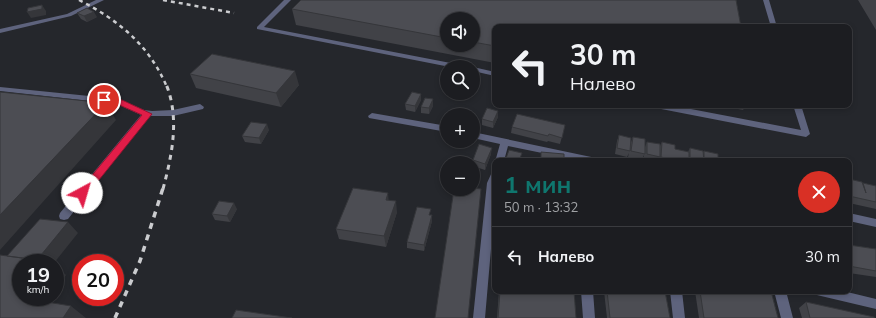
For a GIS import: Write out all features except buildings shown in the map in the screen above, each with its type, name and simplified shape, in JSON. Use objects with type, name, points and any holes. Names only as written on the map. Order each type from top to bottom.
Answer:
[{"type":"lane","points":[[0,31],[70,15],[101,0]]},
{"type":"lane","points":[[288,0],[259,28],[440,63]]},
{"type":"lane","points":[[766,0],[773,24]]},
{"type":"lane","points":[[480,71],[492,73]]},
{"type":"lane","points":[[0,89],[119,102],[147,114],[173,113],[200,107]]},
{"type":"lane","points":[[672,108],[806,134],[798,108]]},
{"type":"lane","points":[[64,216],[147,114]]},
{"type":"lane","points":[[372,116],[440,128]]},
{"type":"lane","points":[[480,137],[574,158]]},
{"type":"lane","points":[[500,158],[505,142]]},
{"type":"lane","points":[[480,318],[492,183]]},
{"type":"lane","points":[[852,218],[876,223]]},
{"type":"lane","points":[[587,294],[589,318]]},
{"type":"lane","points":[[676,294],[679,318]]},
{"type":"lane","points":[[781,294],[787,318]]},
{"type":"lane","points":[[834,294],[876,304]]},
{"type":"railway","points":[[79,0],[107,16],[141,45],[159,70],[166,85]]},
{"type":"railway","points":[[163,0],[234,13]]},
{"type":"railway","points":[[163,189],[172,150],[174,123],[173,110],[166,84]]},
{"type":"railway","points":[[115,318],[140,261],[163,188]]},
{"type":"route","points":[[82,193],[147,114],[124,103],[104,100]]}]
